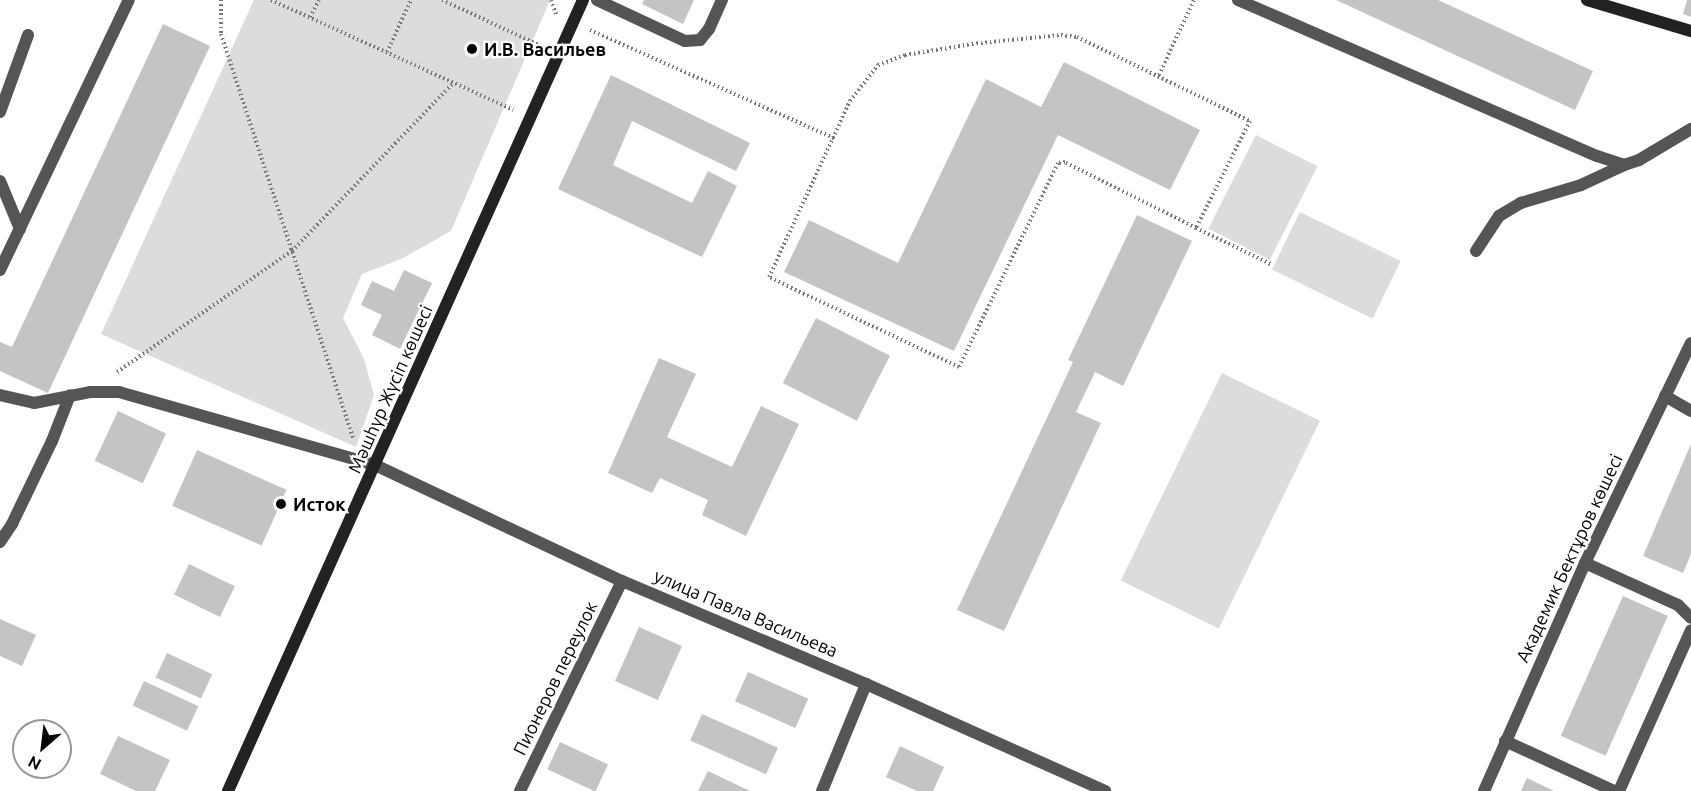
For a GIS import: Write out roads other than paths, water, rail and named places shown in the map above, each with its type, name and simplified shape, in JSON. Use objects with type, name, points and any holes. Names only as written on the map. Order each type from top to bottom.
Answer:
[{"type":"street","points":[[1,264],[20,229],[129,0]]},
{"type":"street","name":"Мәшһүр Жүсіп көшесі","points":[[228,791],[583,0]]},
{"type":"street","points":[[597,0],[685,40],[700,40],[709,29],[722,0]]},
{"type":"street","points":[[1238,0],[1586,152],[1624,165]]},
{"type":"street","points":[[1587,0],[1691,31]]},
{"type":"street","points":[[0,112],[28,35]]},
{"type":"street","points":[[1476,251],[1499,216],[1521,203],[1581,185],[1639,160],[1691,129]]},
{"type":"street","points":[[0,180],[20,229]]},
{"type":"street","name":"Академик Бектұров көшесі","points":[[1484,791],[1584,563],[1691,343]]},
{"type":"street","name":"улица Павла Васильева","points":[[0,395],[34,403],[70,395],[119,392],[375,465],[622,580],[866,684],[1105,791]]},
{"type":"street","points":[[0,542],[12,525],[52,441],[70,395]]},
{"type":"street","points":[[1665,396],[1691,411]]},
{"type":"street","points":[[1584,563],[1678,605],[1686,610],[1691,618]]},
{"type":"street","name":"Пионеров переулок","points":[[520,791],[622,580]]},
{"type":"street","points":[[1619,791],[1691,630]]},
{"type":"street","points":[[822,791],[866,684]]},
{"type":"street","points":[[1505,741],[1614,791]]},
{"type":"place","name":"И.В. Васильев","points":[[472,49]]},
{"type":"place","name":"Исток","points":[[281,504]]}]
